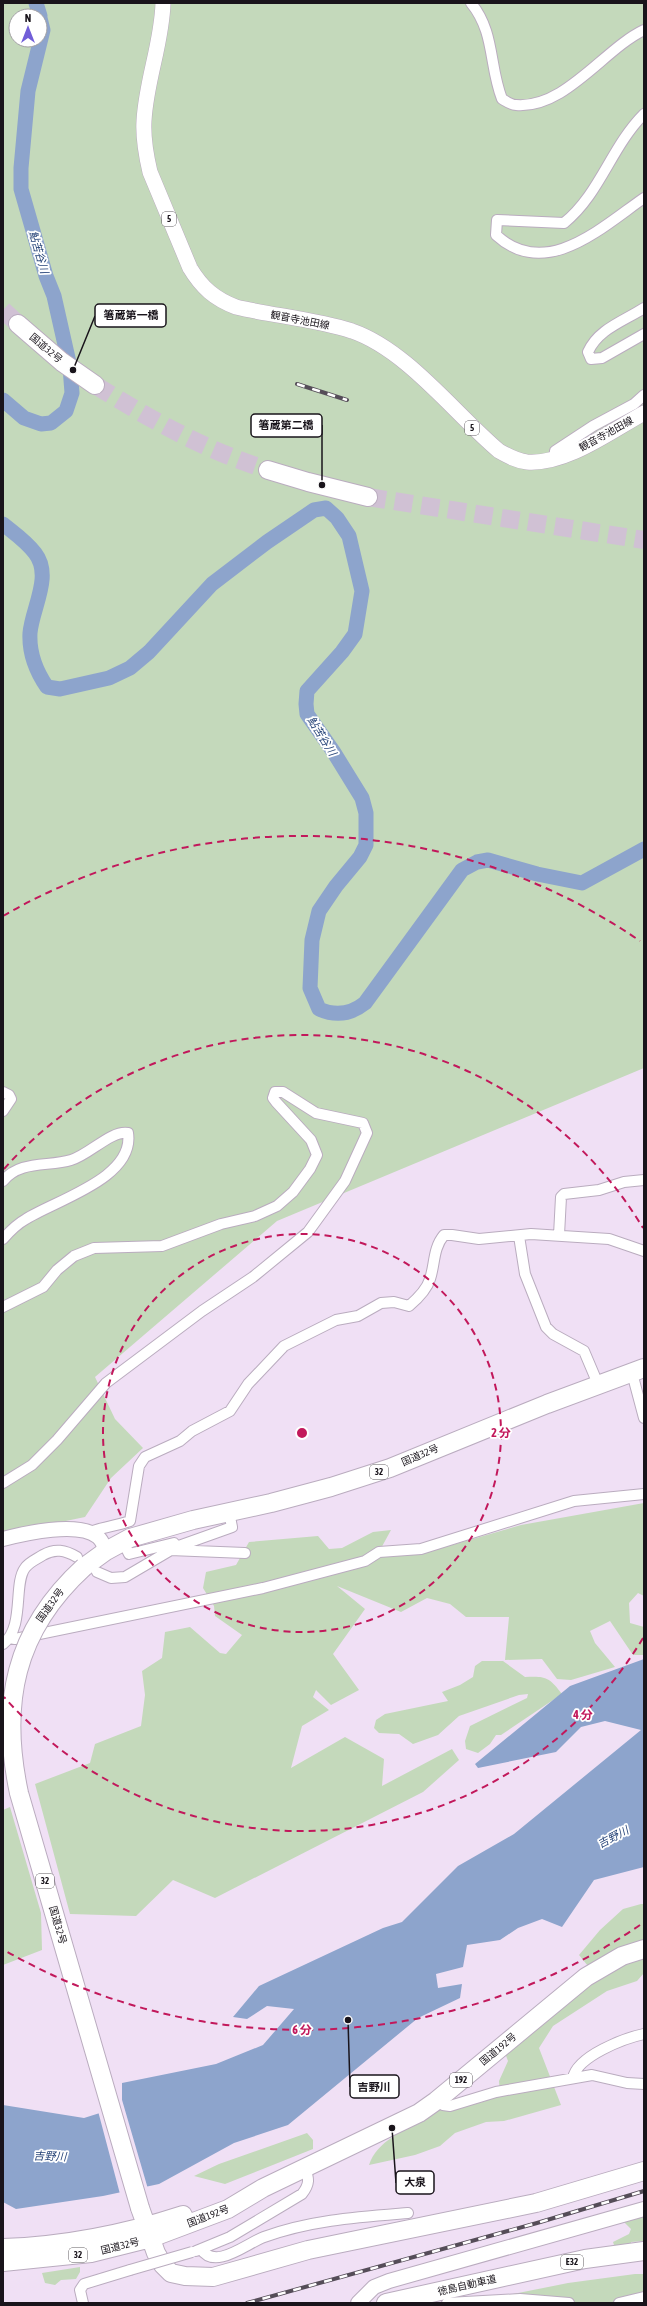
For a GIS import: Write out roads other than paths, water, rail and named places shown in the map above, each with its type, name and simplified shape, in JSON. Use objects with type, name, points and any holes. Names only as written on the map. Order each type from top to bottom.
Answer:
[{"type":"highway","name":"国道32号","points":[[18,324],[48,351],[91,383]]},
{"type":"highway","points":[[275,473],[364,496]]},
{"type":"highway","name":"国道32号","points":[[148,2232],[19,1793],[10,1746],[9,1728],[12,1690],[22,1652],[45,1610],[62,1588],[86,1566],[106,1551],[123,1542],[159,1528],[331,1487],[390,1468],[598,1384],[638,1370]]},
{"type":"highway","name":"国道192号","points":[[148,2232],[228,2209],[263,2188],[419,2112],[436,2101],[586,1976],[622,1956],[644,1949]]},
{"type":"highway","points":[[148,2232],[163,2265],[171,2273],[185,2276],[213,2277],[308,2250],[536,2203],[644,2171]]},
{"type":"highway","name":"国道32号","points":[[3,2248],[59,2244],[148,2232]]},
{"type":"highway","name":"国道32号","points":[[3,2262],[91,2253],[148,2232]]},
{"type":"highway","name":"徳島自動車道","points":[[386,2303],[585,2259],[644,2251]]},
{"type":"highway","name":"徳島自動車道","points":[[502,2277],[644,2261]]},
{"type":"main road","name":"観音寺池田線","points":[[163,3],[144,119],[146,156],[150,172],[190,268],[198,281],[221,301],[241,308],[314,322],[353,332],[380,345],[403,361],[499,451],[527,462],[554,460],[569,455],[644,413]]},
{"type":"street","points":[[471,3],[481,15],[488,36],[495,83],[502,99],[515,105],[537,103],[560,93],[644,30]]},
{"type":"street","points":[[644,114],[632,127],[597,185],[575,215],[564,223],[497,220],[496,235],[506,244],[530,252],[548,252],[568,248],[586,240],[644,198]]},
{"type":"street","points":[[644,308],[621,323],[602,332],[592,343],[588,352],[591,359],[602,358],[644,334]]},
{"type":"street","points":[[554,460],[554,451],[593,426],[634,404],[644,395]]},
{"type":"street","points":[[3,1092],[9,1094],[11,1099],[3,1111]]},
{"type":"street","points":[[3,1307],[43,1287],[57,1270],[74,1256],[94,1248],[162,1246],[221,1224],[255,1216],[277,1206],[293,1192],[310,1169],[317,1155],[311,1140],[273,1098],[275,1092],[283,1092],[316,1113],[363,1123],[366,1127],[367,1133],[345,1181],[308,1232],[253,1277],[202,1311],[106,1383],[57,1440],[32,1465],[3,1483]]},
{"type":"street","points":[[3,1181],[8,1175],[20,1168],[72,1160],[86,1154],[115,1134],[121,1132],[128,1134],[127,1151],[119,1165],[74,1195],[27,1218],[15,1226],[3,1239]]},
{"type":"street","points":[[560,1236],[561,1197],[564,1194],[599,1190],[624,1182],[644,1180]]},
{"type":"street","points":[[3,1538],[52,1530],[90,1532],[105,1526],[130,1521],[139,1466],[145,1457],[180,1441],[192,1431],[230,1411],[248,1384],[284,1346],[336,1320],[358,1316],[381,1303],[394,1302],[409,1306],[430,1280],[438,1242],[444,1235],[452,1234],[479,1239],[530,1234],[609,1238],[644,1251]]},
{"type":"street","points":[[518,1236],[525,1274],[546,1327],[554,1334],[584,1350],[598,1384]]},
{"type":"street","points":[[638,1370],[644,1418]]},
{"type":"street","points":[[6,1641],[263,1588],[364,1561],[379,1552],[421,1549],[574,1501],[644,1494]]},
{"type":"street","points":[[6,1641],[18,1610],[22,1573],[25,1567],[52,1551],[64,1550],[86,1566],[111,1578],[125,1577],[173,1548],[232,1527],[229,1512]]},
{"type":"street","points":[[90,1532],[99,1537],[106,1551]]},
{"type":"street","points":[[123,1542],[129,1554],[174,1543],[173,1548]]},
{"type":"street","points":[[173,1548],[245,1553]]},
{"type":"street","points":[[574,2078],[574,2073],[588,2057],[644,2034]]},
{"type":"street","points":[[436,2101],[443,2105],[450,2106],[496,2092],[592,2075],[627,2083],[644,2084]]},
{"type":"street","points":[[83,2303],[80,2290],[84,2284],[197,2250],[230,2237],[302,2194],[308,2186],[309,2179],[304,2168]]},
{"type":"street","points":[[358,2303],[374,2288],[389,2281],[644,2209]]},
{"type":"street","points":[[197,2250],[205,2256],[212,2258],[225,2256],[262,2238],[296,2226],[321,2221],[408,2213]]},
{"type":"street","points":[[620,2303],[644,2297]]},
{"type":"street","points":[[448,2303],[520,2300],[569,2303]]},
{"type":"water","points":[[644,1659],[644,1867],[594,1880],[562,1927],[542,1919],[518,1928],[500,1940],[467,1945],[463,1967],[436,1974],[438,1988],[462,1984],[460,1998],[418,2018],[288,2125],[234,2143],[159,2184],[103,2196],[16,2209],[3,2202],[3,2105],[84,2118],[122,2106],[122,2083],[216,2064],[263,2045],[294,2009],[267,2006],[247,2019],[233,2017],[259,1986],[383,1928],[402,1922],[458,1866],[514,1834],[641,1730],[605,1721],[581,1727],[556,1752],[478,1768],[475,1764],[570,1686]]},
{"type":"waterway","name":"鮎苦谷川","points":[[36,3],[38,8]]},
{"type":"waterway","name":"鮎苦谷川","points":[[3,400],[24,418],[41,424],[51,423],[66,411],[72,393],[70,367],[54,296],[46,276],[21,189],[21,168],[28,91],[39,48]]},
{"type":"waterway","name":"鮎苦谷川","points":[[3,524],[28,545],[40,562],[42,582],[30,633],[32,654],[37,668],[47,687],[60,689],[109,678],[130,668],[149,652],[212,584],[267,542],[314,510],[326,508],[337,518],[349,536],[362,591],[355,634],[342,652],[307,691],[306,704],[307,714],[333,751],[362,798],[366,813],[366,845],[360,857],[336,886],[319,911],[312,940],[310,988],[319,1009],[331,1013],[342,1013],[354,1010],[365,1003],[462,870],[477,862],[488,860],[537,874],[582,883],[644,849]]},
{"type":"tunnel","points":[[3,310],[18,324]]},
{"type":"tunnel","points":[[95,385],[137,411],[179,433],[222,453],[268,470]]},
{"type":"tunnel","points":[[368,497],[644,540]]},
{"type":"railway","points":[[297,384],[347,400]]},
{"type":"railway","points":[[247,2303],[537,2223],[644,2191]]},
{"type":"place","name":"箸蔵第一橋","points":[[73,370]]},
{"type":"place","name":"箸蔵第二橋","points":[[322,485]]},
{"type":"place","name":"吉野川","points":[[348,2020]]},
{"type":"place","name":"大泉","points":[[392,2128]]}]
